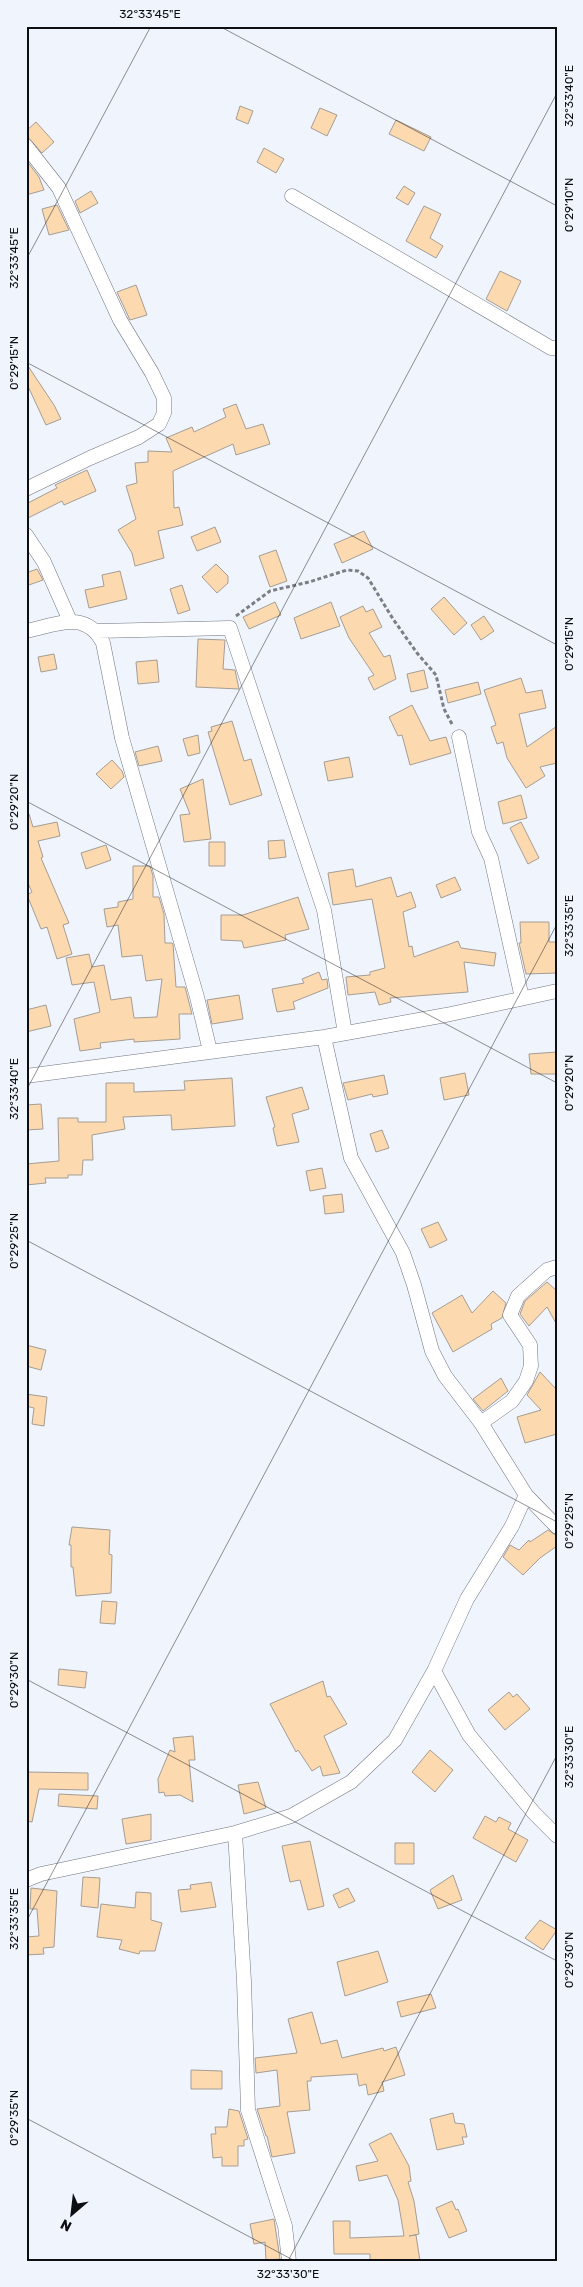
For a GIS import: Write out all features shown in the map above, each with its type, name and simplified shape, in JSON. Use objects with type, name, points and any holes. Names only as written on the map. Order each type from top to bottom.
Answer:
[{"type":"street","points":[[26,146],[59,188],[120,320],[152,373],[164,398],[164,413],[159,424],[139,437],[26,489]]},
{"type":"street","points":[[292,196],[551,348],[557,348]]},
{"type":"street","points":[[26,535],[44,562],[70,621]]},
{"type":"street","points":[[26,631],[70,621],[84,623],[97,631],[103,642],[122,738],[197,997],[210,1051]]},
{"type":"street","points":[[97,631],[230,628],[324,910],[345,1033]]},
{"type":"street","points":[[459,737],[479,832],[491,858],[522,998]]},
{"type":"street","points":[[26,1076],[324,1037],[557,991]]},
{"type":"street","points":[[324,1037],[351,1158],[402,1252],[414,1285],[432,1351],[445,1376],[481,1422],[526,1495],[557,1527]]},
{"type":"street","points":[[481,1422],[512,1401],[526,1381],[531,1366],[530,1345],[510,1315],[518,1296],[547,1270],[557,1266]]},
{"type":"street","points":[[26,1880],[41,1874],[235,1834],[291,1816],[350,1782],[395,1740],[434,1671],[467,1599],[512,1526],[526,1495]]},
{"type":"street","points":[[434,1671],[469,1735],[534,1813],[557,1836]]},
{"type":"street","points":[[235,1834],[244,1981],[248,2110],[285,2226],[289,2261]]},
{"type":"path","points":[[230,628],[238,614],[270,591],[310,582],[347,570],[358,571],[368,578],[398,626],[436,675],[444,709],[459,737]]},
{"type":"building","points":[[240,106],[253,111],[248,124],[236,119]]},
{"type":"building","points":[[320,108],[337,115],[327,136],[311,128]]},
{"type":"building","points":[[396,120],[431,137],[424,151],[389,134]]},
{"type":"building","points":[[36,122],[54,142],[42,153],[26,135],[26,131]]},
{"type":"building","points":[[264,148],[284,159],[276,173],[257,162]]},
{"type":"building","points":[[26,160],[39,177],[44,190],[26,195]]},
{"type":"building","points":[[404,186],[415,193],[408,205],[396,198]]},
{"type":"building","points":[[91,191],[98,203],[80,213],[75,201]]},
{"type":"building","points":[[57,205],[69,230],[49,235],[42,209]]},
{"type":"building","points":[[424,206],[441,214],[430,238],[443,246],[436,258],[406,241]]},
{"type":"building","points":[[500,271],[521,281],[507,311],[486,299]]},
{"type":"building","points":[[136,285],[147,315],[130,320],[117,292]]},
{"type":"building","points":[[26,366],[28,366],[54,405],[61,419],[46,425],[26,382]]},
{"type":"building","points":[[236,404],[246,429],[263,424],[270,444],[236,455],[233,444],[173,471],[174,508],[179,507],[183,525],[158,531],[164,558],[135,566],[132,553],[118,530],[136,519],[126,486],[137,483],[135,463],[148,462],[148,451],[172,452],[166,438],[192,427],[194,432],[226,417],[223,409]]},
{"type":"building","points":[[87,470],[96,491],[64,505],[62,501],[26,519],[26,504],[57,488],[55,485]]},
{"type":"building","points":[[215,527],[221,542],[197,551],[191,537]]},
{"type":"building","points":[[364,531],[373,549],[342,563],[334,544]]},
{"type":"building","points":[[276,550],[287,581],[270,587],[259,556]]},
{"type":"building","points":[[216,564],[228,576],[228,583],[217,593],[202,577]]},
{"type":"building","points":[[37,569],[43,580],[26,586],[26,573]]},
{"type":"building","points":[[120,571],[127,599],[89,608],[85,590],[104,586],[102,575]]},
{"type":"building","points":[[182,585],[190,610],[178,614],[170,589]]},
{"type":"building","points":[[444,597],[467,623],[454,635],[431,609]]},
{"type":"building","points":[[275,602],[281,615],[249,629],[243,617]]},
{"type":"building","points":[[331,602],[340,626],[301,639],[294,618]]},
{"type":"building","points":[[363,606],[366,612],[373,609],[382,627],[369,633],[384,657],[390,655],[396,679],[374,690],[368,678],[374,675],[349,638],[340,617]]},
{"type":"building","points":[[484,616],[494,631],[481,640],[471,625]]},
{"type":"building","points":[[198,639],[225,640],[223,669],[235,670],[239,689],[196,687]]},
{"type":"building","points":[[54,654],[57,669],[41,672],[38,657]]},
{"type":"building","points":[[157,660],[159,682],[138,684],[136,662]]},
{"type":"building","points":[[424,670],[428,688],[411,692],[407,674]]},
{"type":"building","points":[[521,678],[526,693],[542,690],[546,708],[519,714],[527,747],[557,726],[557,763],[540,767],[545,776],[526,788],[507,758],[503,742],[497,744],[491,727],[496,725],[484,690]]},
{"type":"building","points":[[478,682],[481,694],[448,703],[445,690]]},
{"type":"building","points":[[412,705],[430,741],[446,737],[451,753],[410,765],[402,735],[398,736],[389,717]]},
{"type":"building","points":[[232,721],[244,761],[251,759],[262,795],[230,805],[208,732],[212,731],[211,727]]},
{"type":"building","points":[[198,735],[200,753],[188,756],[183,739]]},
{"type":"building","points":[[158,746],[162,761],[139,766],[135,752]]},
{"type":"building","points":[[349,757],[353,777],[328,781],[324,762]]},
{"type":"building","points":[[112,760],[122,771],[124,777],[111,789],[96,774]]},
{"type":"building","points":[[203,779],[211,839],[184,842],[180,815],[190,814],[180,789]]},
{"type":"building","points":[[521,795],[527,818],[503,824],[498,802]]},
{"type":"building","points":[[29,814],[33,827],[57,822],[60,836],[38,841],[43,857],[41,858],[69,923],[63,925],[72,954],[57,959],[47,927],[41,929],[27,895],[32,892],[26,879],[26,815]]},
{"type":"building","points":[[521,822],[539,858],[528,864],[510,828]]},
{"type":"building","points":[[284,840],[286,857],[269,859],[268,841]]},
{"type":"building","points":[[209,842],[225,842],[225,866],[209,866]]},
{"type":"building","points":[[106,845],[111,860],[86,869],[81,853]]},
{"type":"building","points":[[133,866],[150,866],[153,876],[153,897],[159,897],[164,914],[165,943],[173,944],[176,987],[185,987],[192,1014],[179,1014],[180,1039],[134,1042],[134,1039],[100,1043],[101,1048],[80,1051],[74,1019],[100,1012],[94,982],[72,985],[66,958],[89,954],[92,967],[104,965],[111,1000],[131,997],[134,1018],[157,1017],[162,979],[146,981],[142,955],[122,957],[118,925],[107,927],[104,909],[118,907],[118,902],[133,899]]},
{"type":"building","points":[[353,869],[356,887],[391,877],[397,897],[411,892],[416,907],[403,912],[409,947],[412,946],[414,957],[458,941],[461,948],[496,953],[494,966],[464,962],[468,992],[390,998],[391,1002],[379,1005],[375,992],[348,995],[346,977],[370,975],[370,972],[385,968],[372,899],[333,905],[328,873]]},
{"type":"building","points":[[455,877],[461,890],[441,898],[436,885]]},
{"type":"building","points":[[298,897],[309,929],[285,935],[286,940],[244,948],[242,941],[221,940],[221,915],[243,915]]},
{"type":"building","points":[[520,922],[549,922],[549,942],[556,942],[557,973],[526,974],[519,943],[521,943]]},
{"type":"building","points":[[319,972],[322,980],[327,979],[328,988],[293,1002],[295,1009],[277,1012],[272,989],[304,983],[302,979]]},
{"type":"building","points":[[239,995],[243,1019],[212,1024],[207,1000]]},
{"type":"building","points":[[46,1005],[51,1026],[26,1032],[26,1010]]},
{"type":"building","points":[[557,1052],[557,1074],[531,1074],[529,1054]]},
{"type":"building","points":[[465,1073],[469,1095],[444,1100],[440,1078]]},
{"type":"building","points":[[384,1075],[388,1094],[373,1097],[372,1094],[348,1100],[343,1083]]},
{"type":"building","points":[[232,1078],[235,1126],[172,1130],[171,1115],[123,1117],[125,1129],[92,1135],[93,1160],[83,1160],[82,1175],[68,1175],[68,1178],[45,1178],[46,1183],[26,1185],[26,1164],[59,1161],[58,1118],[78,1118],[78,1122],[106,1122],[106,1083],[134,1083],[134,1092],[185,1090],[184,1081]]},
{"type":"building","points":[[302,1087],[309,1109],[292,1114],[299,1142],[277,1146],[273,1128],[275,1127],[266,1097]]},
{"type":"building","points":[[41,1104],[43,1129],[26,1130],[26,1105]]},
{"type":"building","points":[[382,1130],[389,1148],[376,1152],[370,1134]]},
{"type":"building","points":[[322,1168],[326,1188],[310,1191],[306,1171]]},
{"type":"building","points":[[342,1194],[344,1212],[325,1214],[323,1196]]},
{"type":"building","points":[[438,1222],[447,1240],[430,1248],[421,1229]]},
{"type":"building","points":[[547,1282],[557,1291],[557,1325],[547,1307],[529,1326],[520,1314],[525,1301]]},
{"type":"building","points":[[493,1291],[506,1303],[502,1318],[491,1324],[492,1329],[453,1352],[432,1313],[462,1295],[472,1313]]},
{"type":"building","points":[[26,1345],[46,1350],[41,1370],[26,1366]]},
{"type":"building","points":[[540,1372],[557,1390],[557,1434],[525,1443],[517,1417],[541,1410],[527,1395]]},
{"type":"building","points":[[501,1378],[508,1391],[483,1411],[473,1399]]},
{"type":"building","points":[[26,1394],[47,1397],[44,1426],[32,1424],[34,1408],[26,1406]]},
{"type":"building","points":[[72,1527],[110,1530],[109,1554],[112,1555],[111,1593],[76,1596],[73,1567],[71,1567],[71,1545],[69,1545]]},
{"type":"building","points":[[548,1530],[557,1536],[557,1546],[540,1558],[523,1575],[503,1557],[510,1545],[519,1550],[529,1540],[530,1542]]},
{"type":"building","points":[[102,1601],[117,1602],[115,1624],[100,1623]]},
{"type":"building","points":[[59,1669],[87,1672],[85,1688],[58,1685]]},
{"type":"building","points":[[323,1681],[327,1697],[330,1696],[347,1724],[324,1736],[340,1773],[323,1776],[320,1766],[312,1771],[298,1750],[296,1752],[270,1704]]},
{"type":"building","points":[[509,1692],[513,1697],[517,1694],[530,1709],[505,1730],[488,1710]]},
{"type":"building","points":[[193,1736],[195,1760],[189,1760],[193,1802],[180,1795],[165,1796],[164,1792],[159,1793],[158,1779],[170,1750],[175,1752],[173,1738]]},
{"type":"building","points":[[430,1750],[453,1770],[435,1792],[412,1772]]},
{"type":"building","points":[[26,1772],[88,1773],[88,1790],[39,1789],[32,1822],[26,1821]]},
{"type":"building","points":[[258,1782],[266,1808],[244,1814],[238,1785]]},
{"type":"building","points":[[59,1794],[98,1796],[97,1809],[58,1806]]},
{"type":"building","points":[[151,1814],[151,1840],[126,1844],[122,1819]]},
{"type":"building","points":[[485,1816],[496,1822],[499,1817],[511,1823],[508,1829],[528,1840],[516,1862],[473,1838]]},
{"type":"building","points":[[310,1841],[324,1906],[308,1910],[300,1880],[290,1882],[282,1846]]},
{"type":"building","points":[[395,1843],[414,1843],[414,1864],[395,1864]]},
{"type":"building","points":[[453,1875],[462,1900],[438,1909],[430,1890]]},
{"type":"building","points":[[83,1877],[100,1878],[98,1908],[81,1906]]},
{"type":"building","points":[[211,1882],[216,1907],[181,1912],[178,1890],[191,1889],[190,1885]]},
{"type":"building","points":[[31,1888],[57,1891],[54,1947],[43,1948],[44,1954],[26,1955],[26,1937],[39,1936],[37,1909],[30,1909]]},
{"type":"building","points":[[348,1888],[355,1901],[339,1908],[333,1895]]},
{"type":"building","points":[[136,1892],[151,1893],[151,1920],[162,1923],[155,1951],[140,1951],[139,1954],[119,1949],[122,1940],[97,1937],[101,1904],[135,1908]]},
{"type":"building","points":[[540,1920],[557,1930],[543,1950],[525,1938]]},
{"type":"building","points":[[378,1951],[388,1982],[345,1996],[337,1962]]},
{"type":"building","points":[[431,1994],[436,2008],[401,2017],[397,2002]]},
{"type":"building","points":[[312,2012],[321,2044],[337,2040],[342,2058],[383,2048],[384,2051],[396,2047],[405,2075],[382,2082],[384,2091],[368,2095],[366,2084],[359,2086],[357,2074],[311,2077],[311,2081],[307,2081],[310,2110],[287,2112],[295,2153],[272,2157],[257,2109],[280,2106],[277,2070],[256,2073],[255,2058],[297,2053],[288,2019]]},
{"type":"building","points":[[191,2070],[222,2071],[222,2089],[191,2089]]},
{"type":"building","points":[[229,2109],[239,2111],[248,2139],[244,2140],[244,2146],[238,2146],[238,2166],[222,2166],[222,2157],[213,2158],[211,2134],[216,2134],[215,2127],[227,2127]]},
{"type":"building","points":[[453,2113],[455,2123],[464,2124],[467,2137],[462,2137],[464,2144],[437,2150],[430,2119]]},
{"type":"building","points":[[391,2133],[409,2166],[411,2181],[408,2182],[414,2201],[419,2234],[409,2236],[416,2235],[420,2261],[370,2261],[370,2254],[334,2254],[333,2221],[350,2221],[350,2238],[404,2236],[398,2200],[387,2175],[359,2181],[356,2166],[378,2161],[369,2144]]},
{"type":"building","points":[[452,2201],[456,2210],[458,2209],[467,2231],[449,2238],[436,2208]]},
{"type":"building","points":[[274,2219],[280,2259],[266,2260],[265,2242],[254,2244],[250,2224]]}]
